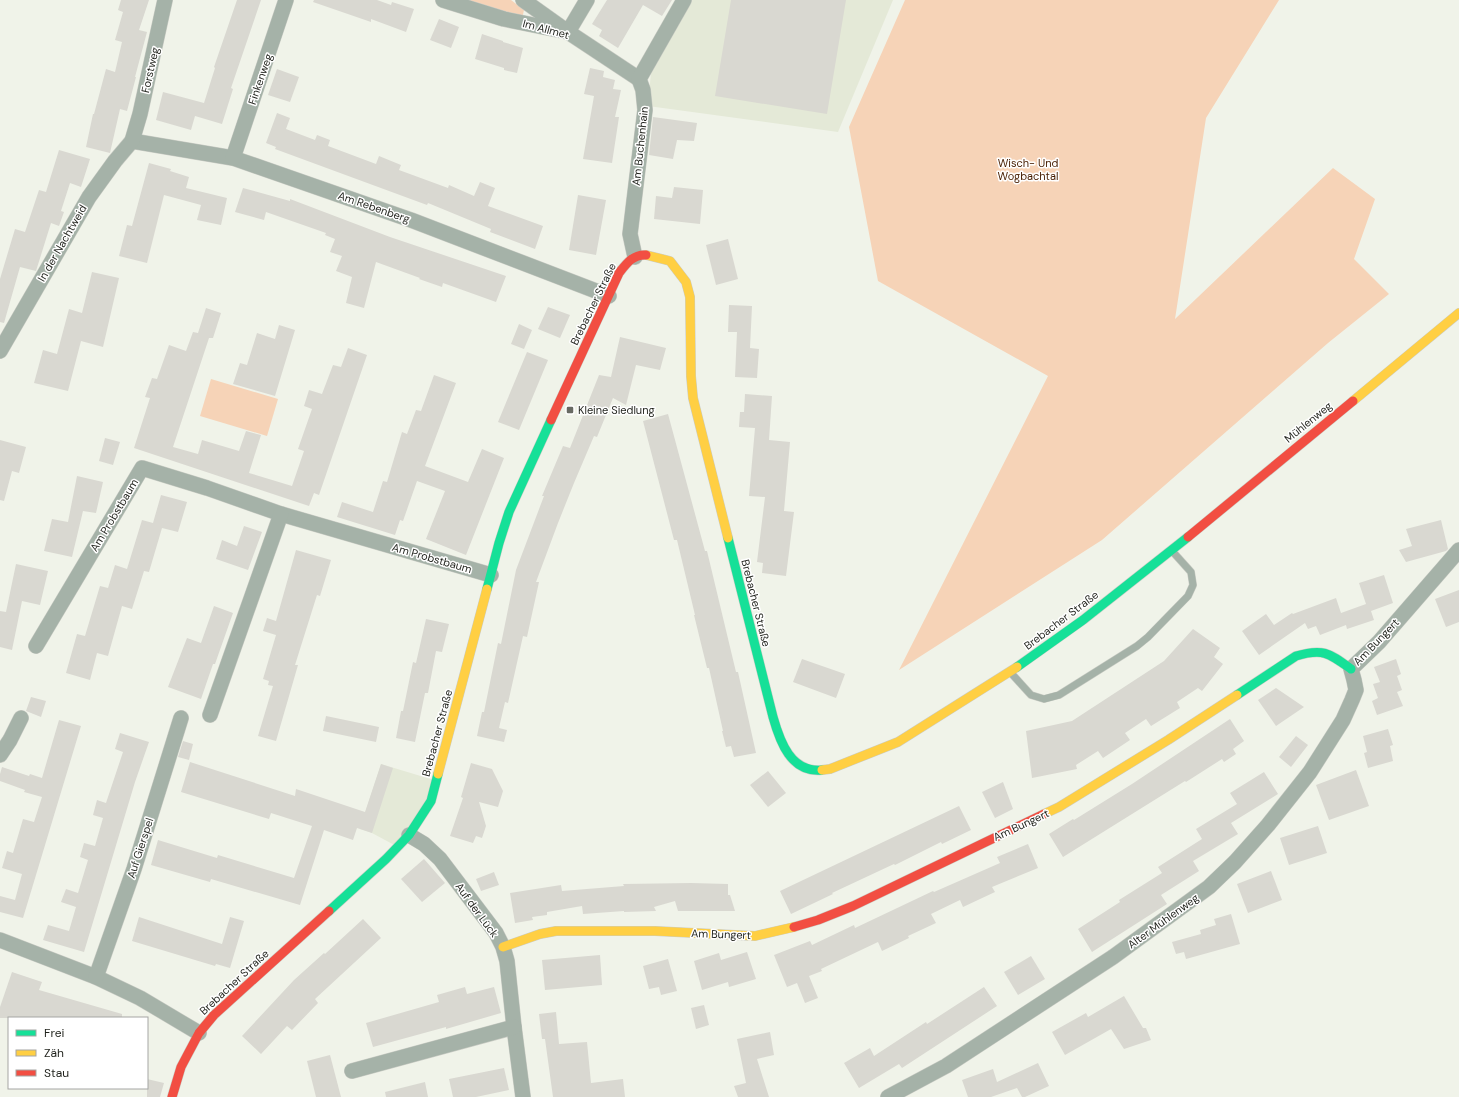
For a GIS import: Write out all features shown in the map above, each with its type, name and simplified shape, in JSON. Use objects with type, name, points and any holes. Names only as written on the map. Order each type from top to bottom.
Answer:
[{"type":"street","name":"Forstweg","points":[[132,141],[140,114],[166,0]]},
{"type":"street","name":"Finkenweg","points":[[233,158],[286,0]]},
{"type":"street","name":"Im Allmet","points":[[443,0],[504,19],[568,32],[639,79]]},
{"type":"street","points":[[523,0],[568,32],[587,0]]},
{"type":"street","points":[[639,79],[684,0]]},
{"type":"street","name":"Am Buchenhain","points":[[635,256],[630,234],[645,110],[643,90],[639,79]]},
{"type":"street","name":"Am Rebenberg","points":[[132,141],[233,158],[411,220],[609,296]]},
{"type":"street","name":"In der Nachtweid","points":[[0,351],[89,197],[115,161],[132,141]]},
{"type":"street","name":"Brebacher Straße","points":[[172,1097],[181,1067],[199,1033],[214,1015],[386,859],[409,835],[431,801],[508,512],[609,296],[613,284],[626,263],[635,256],[643,255],[657,257],[670,261],[686,282],[690,297],[693,398],[702,438],[772,717],[785,750],[793,761],[803,767],[813,771],[830,769],[898,742],[1010,672],[1083,620],[1172,550]]},
{"type":"street","name":"Mühlenweg","points":[[1172,550],[1459,313]]},
{"type":"street","name":"Am Probstbaum","points":[[36,646],[142,468],[207,488],[281,514],[490,575]]},
{"type":"street","points":[[210,715],[281,514]]},
{"type":"street","name":"Am Bungert","points":[[503,948],[540,934],[556,931],[655,931],[748,936],[768,933],[818,920],[853,906],[1059,807],[1168,740],[1296,656],[1312,651],[1321,652],[1332,655],[1351,669],[1379,642],[1459,550]]},
{"type":"street","name":"Alter Mühlenweg","points":[[888,1097],[946,1066],[1114,957],[1209,887],[1235,862],[1268,825],[1310,772],[1343,720],[1356,690],[1351,669]]},
{"type":"street","points":[[0,755],[22,718]]},
{"type":"street","name":"Auf Gierspel","points":[[96,978],[134,869],[181,718]]},
{"type":"street","name":"Auf der Lück","points":[[409,835],[424,844],[440,859],[496,933],[503,948],[507,961],[523,1097]]},
{"type":"street","points":[[0,940],[96,978],[140,998],[199,1033]]},
{"type":"street","points":[[352,1071],[514,1027]]},
{"type":"lane","points":[[1010,672],[1031,695],[1044,698],[1059,695],[1137,646],[1148,637],[1188,596],[1193,585],[1191,572],[1172,550]]},
{"type":"shaded area","points":[[691,0],[893,0],[838,132],[648,106],[651,72]]},
{"type":"shaded area","points":[[381,764],[437,781],[398,847],[372,833],[360,829]]},
{"type":"green space","points":[[467,0],[511,0],[524,10],[522,19]]},
{"type":"green space","name":"Wisch- Und Wogbachtal","points":[[905,0],[1279,0],[1206,118],[1175,319],[1333,168],[1375,199],[1354,259],[1389,294],[1328,343],[1102,540],[899,670],[1048,376],[878,281],[849,127]]},
{"type":"green space","points":[[211,379],[278,399],[267,436],[200,416]]},
{"type":"building","points":[[121,0],[149,0],[139,30],[147,32],[127,111],[120,109],[110,153],[86,147],[93,114],[106,69],[115,72],[122,42],[115,40],[123,12],[118,10]]},
{"type":"building","points":[[237,0],[261,0],[231,88],[233,89],[222,124],[195,116],[191,130],[156,120],[163,92],[204,103],[215,68],[214,67]]},
{"type":"building","points":[[314,0],[377,0],[391,5],[392,2],[414,9],[406,32],[371,19],[371,22],[313,2]]},
{"type":"building","points":[[607,0],[672,0],[662,16],[643,5],[618,48],[599,36],[602,30],[592,24]]},
{"type":"building","points":[[731,0],[846,0],[827,114],[715,96]]},
{"type":"building","points":[[439,19],[459,27],[451,48],[430,40]]},
{"type":"building","points":[[482,34],[523,48],[517,73],[504,70],[504,68],[475,59]]},
{"type":"building","points":[[590,68],[604,71],[603,77],[615,80],[613,89],[621,90],[615,117],[619,117],[612,163],[583,159],[594,96],[584,94]]},
{"type":"building","points":[[277,69],[299,77],[290,102],[268,95]]},
{"type":"building","points":[[277,113],[290,118],[286,129],[315,140],[317,135],[330,140],[328,146],[376,164],[379,156],[401,165],[399,170],[448,188],[449,185],[474,196],[480,182],[495,188],[488,206],[543,226],[535,249],[490,232],[491,229],[428,203],[427,205],[275,149],[276,147],[266,143]]},
{"type":"building","points":[[653,117],[697,123],[694,141],[677,140],[673,159],[649,155]]},
{"type":"building","points":[[59,150],[90,159],[81,187],[70,183],[61,211],[64,212],[59,226],[51,223],[36,271],[20,267],[4,323],[0,322],[0,279],[15,229],[25,232],[39,190],[46,192]]},
{"type":"building","points":[[149,163],[171,169],[170,171],[189,177],[186,188],[227,198],[221,225],[197,220],[201,205],[164,195],[147,263],[119,256],[127,225],[132,226]]},
{"type":"building","points":[[674,187],[703,190],[700,224],[654,219],[656,196],[672,198]]},
{"type":"building","points":[[243,188],[290,201],[290,199],[390,237],[506,276],[496,302],[443,283],[442,287],[376,262],[364,308],[346,303],[352,277],[336,271],[342,256],[330,252],[335,239],[325,235],[326,233],[266,212],[264,220],[235,212]]},
{"type":"building","points":[[578,195],[606,200],[596,255],[569,250]]},
{"type":"building","points":[[728,239],[738,279],[716,285],[706,245]]},
{"type":"building","points":[[92,272],[119,278],[103,347],[81,341],[68,391],[34,383],[43,350],[57,354],[69,309],[82,313]]},
{"type":"building","points":[[729,305],[752,306],[750,348],[759,349],[757,378],[735,377],[737,332],[728,332]]},
{"type":"building","points":[[548,307],[570,315],[560,338],[538,329]]},
{"type":"building","points":[[206,308],[221,313],[213,338],[209,338],[173,447],[198,454],[202,440],[239,451],[246,431],[261,435],[249,473],[292,486],[304,451],[298,449],[312,409],[304,406],[309,390],[322,394],[333,365],[341,367],[348,348],[367,355],[319,495],[314,493],[309,506],[134,448],[150,398],[145,397],[152,378],[157,379],[169,345],[186,351],[193,332],[198,333]]},
{"type":"building","points":[[519,324],[532,330],[524,349],[511,344]]},
{"type":"building","points":[[279,325],[295,330],[275,396],[233,384],[240,363],[247,365],[257,333],[275,339]]},
{"type":"building","points":[[620,337],[666,348],[660,370],[636,365],[626,405],[613,398],[597,437],[594,436],[558,523],[536,582],[539,582],[527,637],[523,636],[508,703],[505,702],[499,728],[507,730],[504,742],[477,736],[482,712],[484,712],[498,643],[501,644],[516,570],[544,496],[542,496],[563,446],[570,448],[599,375],[611,377]]},
{"type":"building","points":[[527,352],[548,360],[519,430],[498,422]]},
{"type":"building","points":[[434,375],[456,383],[425,466],[468,482],[482,449],[504,458],[466,555],[426,539],[445,491],[417,481],[403,521],[400,520],[395,535],[337,517],[342,502],[373,512],[383,481],[387,482],[402,432],[407,434],[416,410],[421,411]]},
{"type":"building","points":[[745,394],[772,396],[769,440],[790,442],[784,511],[794,512],[786,576],[762,573],[763,563],[757,562],[765,497],[749,496],[755,428],[739,427],[740,412],[744,412]]},
{"type":"building","points":[[668,414],[705,551],[707,551],[736,672],[738,672],[756,753],[734,757],[731,746],[726,747],[709,668],[707,668],[677,540],[674,540],[643,421]]},
{"type":"building","points":[[105,438],[120,442],[113,465],[99,461]]},
{"type":"building","points":[[0,440],[26,447],[19,473],[12,471],[4,501],[0,500]]},
{"type":"building","points":[[77,476],[103,482],[96,513],[83,511],[72,557],[44,551],[52,519],[68,522]]},
{"type":"building","points":[[161,495],[187,502],[178,532],[162,528],[149,572],[144,571],[132,609],[122,606],[108,656],[97,653],[90,680],[66,673],[77,634],[85,636],[100,586],[108,588],[115,565],[127,569],[142,520],[153,523]]},
{"type":"building","points":[[1441,520],[1448,549],[1446,551],[1406,562],[1399,550],[1412,546],[1406,529]]},
{"type":"building","points":[[244,526],[262,532],[248,570],[216,559],[222,540],[237,546]]},
{"type":"building","points":[[296,550],[331,560],[320,596],[317,595],[295,665],[298,665],[276,741],[258,736],[273,686],[268,685],[269,681],[263,679],[276,635],[263,631],[267,618],[276,621]]},
{"type":"building","points":[[16,564],[48,571],[40,605],[22,601],[12,650],[0,647],[0,611],[6,612]]},
{"type":"building","points":[[1384,575],[1393,603],[1371,611],[1374,620],[1347,629],[1346,625],[1320,635],[1316,626],[1308,629],[1305,623],[1259,655],[1242,631],[1266,614],[1274,625],[1292,613],[1293,614],[1336,598],[1341,613],[1366,604],[1359,583]]},
{"type":"building","points":[[1459,590],[1459,622],[1446,627],[1435,599]]},
{"type":"building","points":[[214,606],[233,613],[201,699],[168,687],[187,638],[201,643]]},
{"type":"building","points":[[426,619],[449,624],[442,652],[436,651],[428,693],[425,693],[415,742],[396,738],[413,662],[416,663]]},
{"type":"building","points":[[1193,629],[1220,648],[1214,657],[1223,664],[1202,691],[1198,688],[1177,702],[1180,708],[1151,726],[1146,719],[1125,733],[1130,740],[1103,758],[1098,751],[1076,765],[1077,769],[1032,778],[1026,731],[1072,721],[1164,661]]},
{"type":"building","points":[[802,659],[845,674],[836,698],[793,682]]},
{"type":"building","points":[[1396,659],[1401,674],[1397,676],[1402,690],[1397,692],[1403,706],[1377,715],[1372,701],[1378,698],[1373,684],[1380,682],[1374,667]]},
{"type":"building","points":[[1276,688],[1304,707],[1276,726],[1258,700]]},
{"type":"building","points":[[31,697],[46,701],[41,717],[26,711]]},
{"type":"building","points":[[326,716],[379,727],[376,742],[323,731]]},
{"type":"building","points":[[1230,719],[1244,741],[1233,749],[1236,754],[1224,762],[1222,759],[1186,782],[1185,781],[1063,857],[1049,834],[1132,784]]},
{"type":"building","points":[[59,720],[81,726],[23,918],[0,912],[0,896],[15,900],[22,874],[2,868],[7,851],[13,853],[23,819],[34,822],[42,797],[24,792],[25,790],[0,781],[0,774],[2,767],[29,776],[30,774],[42,778]]},
{"type":"building","points":[[1388,729],[1393,745],[1390,746],[1393,761],[1368,768],[1364,753],[1367,752],[1363,736]]},
{"type":"building","points":[[120,733],[149,742],[135,782],[84,952],[43,940],[48,925],[69,931],[76,907],[61,902],[66,889],[78,893],[88,860],[80,857],[84,843],[95,846],[103,818],[93,815],[97,800],[106,803],[123,752],[115,749]]},
{"type":"building","points":[[1296,736],[1308,745],[1291,767],[1279,757]]},
{"type":"building","points":[[183,741],[193,744],[189,760],[178,757]]},
{"type":"building","points":[[190,762],[295,796],[296,789],[365,812],[381,764],[393,768],[372,833],[357,828],[353,840],[324,830],[300,905],[211,879],[210,882],[151,865],[158,840],[217,858],[218,855],[294,878],[312,826],[271,813],[269,819],[181,792]]},
{"type":"building","points":[[471,763],[492,769],[503,791],[498,807],[479,802],[486,826],[482,838],[476,836],[473,843],[450,836],[463,798],[461,797]]},
{"type":"building","points":[[1356,770],[1369,806],[1329,820],[1316,785]]},
{"type":"building","points":[[768,771],[786,793],[768,807],[750,785]]},
{"type":"building","points":[[1264,772],[1278,794],[1231,823],[1238,834],[1193,861],[1199,871],[1161,895],[1167,904],[1092,952],[1078,929],[1120,902],[1119,900],[1162,873],[1158,867],[1202,839],[1196,829],[1237,804],[1230,793]]},
{"type":"building","points":[[1003,782],[1013,809],[995,818],[982,792]]},
{"type":"building","points":[[959,806],[971,830],[942,844],[941,842],[791,914],[780,891]]},
{"type":"building","points":[[1318,826],[1327,853],[1289,865],[1280,838]]},
{"type":"building","points":[[1028,844],[1038,868],[992,887],[995,892],[963,907],[960,900],[931,914],[936,923],[908,936],[909,938],[882,951],[878,942],[821,969],[822,971],[809,976],[818,998],[805,1003],[797,983],[787,987],[774,955],[810,941],[812,945],[854,925],[855,928],[933,891],[934,892],[1000,863],[997,857]]},
{"type":"building","points":[[424,859],[445,883],[422,902],[401,879]]},
{"type":"building","points":[[1271,871],[1282,900],[1248,913],[1237,884]]},
{"type":"building","points":[[494,872],[499,885],[481,891],[476,879]]},
{"type":"building","points":[[623,884],[728,884],[728,895],[730,895],[735,911],[678,911],[675,901],[654,907],[656,911],[624,911],[583,914],[582,906],[547,912],[547,915],[532,917],[533,920],[515,923],[510,893],[561,885],[562,891],[624,886]]},
{"type":"building","points":[[1231,914],[1240,944],[1186,959],[1184,952],[1176,954],[1172,942],[1201,934],[1200,930],[1216,925],[1214,919]]},
{"type":"building","points":[[139,917],[222,944],[230,917],[244,921],[230,968],[216,964],[215,966],[132,941]]},
{"type":"building","points":[[363,919],[381,938],[315,999],[318,1003],[292,1030],[287,1026],[261,1054],[242,1036],[294,980]]},
{"type":"building","points":[[747,952],[756,979],[729,987],[728,982],[702,990],[694,961],[719,953],[721,960]]},
{"type":"building","points":[[600,955],[602,985],[545,990],[542,960]]},
{"type":"building","points":[[1031,956],[1045,979],[1018,995],[1004,972]]},
{"type":"building","points":[[668,959],[677,991],[661,995],[659,987],[649,989],[643,966]]},
{"type":"building","points":[[12,972],[42,982],[39,990],[122,1014],[122,1017],[0,1018],[0,1007]]},
{"type":"building","points":[[465,987],[467,994],[494,987],[501,1013],[446,1029],[446,1027],[373,1047],[366,1023],[439,1002],[437,995]]},
{"type":"building","points":[[984,987],[997,1006],[902,1068],[899,1064],[859,1088],[844,1063],[870,1048],[874,1056]]},
{"type":"building","points":[[1124,996],[1143,1028],[1146,1028],[1151,1040],[1124,1049],[1111,1029],[1065,1055],[1052,1032],[1086,1013],[1088,1017]]},
{"type":"building","points":[[704,1005],[709,1025],[696,1029],[691,1008]]},
{"type":"building","points":[[556,1012],[559,1044],[587,1042],[591,1083],[623,1079],[625,1097],[553,1097],[545,1039],[542,1039],[539,1014]]},
{"type":"building","points":[[770,1032],[774,1055],[757,1059],[769,1097],[738,1097],[734,1086],[746,1083],[737,1039]]},
{"type":"building","points":[[330,1055],[341,1097],[316,1097],[307,1061]]},
{"type":"building","points":[[1038,1063],[1049,1086],[1025,1097],[1022,1097],[1017,1088],[991,1097],[968,1097],[962,1080],[993,1069],[997,1082]]},
{"type":"building","points":[[504,1068],[509,1090],[476,1097],[453,1097],[449,1079]]},
{"type":"building","points":[[148,1079],[164,1083],[160,1097],[147,1097]]},
{"type":"building","points":[[425,1082],[428,1097],[386,1097],[385,1092]]},
{"type":"traffic: fast","points":[[487,589],[509,512],[551,420]]},
{"type":"traffic: fast","points":[[1017,667],[1083,620],[1188,537]]},
{"type":"traffic: fast","points":[[728,538],[773,717],[783,746],[788,754],[802,766],[811,770],[822,770]]},
{"type":"traffic: fast","points":[[1237,695],[1296,656],[1313,652],[1319,652],[1331,656],[1351,669]]},
{"type":"traffic: fast","points":[[329,911],[386,859],[409,835],[431,801],[438,774]]},
{"type":"traffic: slow","points":[[646,255],[670,261],[686,282],[690,297],[691,376],[693,398],[728,538]]},
{"type":"traffic: slow","points":[[1353,401],[1459,313]]},
{"type":"traffic: slow","points":[[438,774],[487,589]]},
{"type":"traffic: slow","points":[[822,770],[830,769],[898,742],[1017,667]]},
{"type":"traffic: slow","points":[[1044,814],[1059,807],[1168,740],[1237,695]]},
{"type":"traffic: slow","points":[[503,947],[540,934],[556,931],[655,931],[755,936],[794,927]]},
{"type":"traffic: jam","points":[[551,420],[619,273],[627,263],[634,258],[637,256],[646,255]]},
{"type":"traffic: jam","points":[[1188,537],[1353,401]]},
{"type":"traffic: jam","points":[[794,927],[818,920],[853,906],[1044,814]]},
{"type":"traffic: jam","points":[[172,1097],[181,1067],[199,1033],[214,1015],[329,911]]},
{"type":"place","name":"Kleine Siedlung","points":[[570,410]]}]
